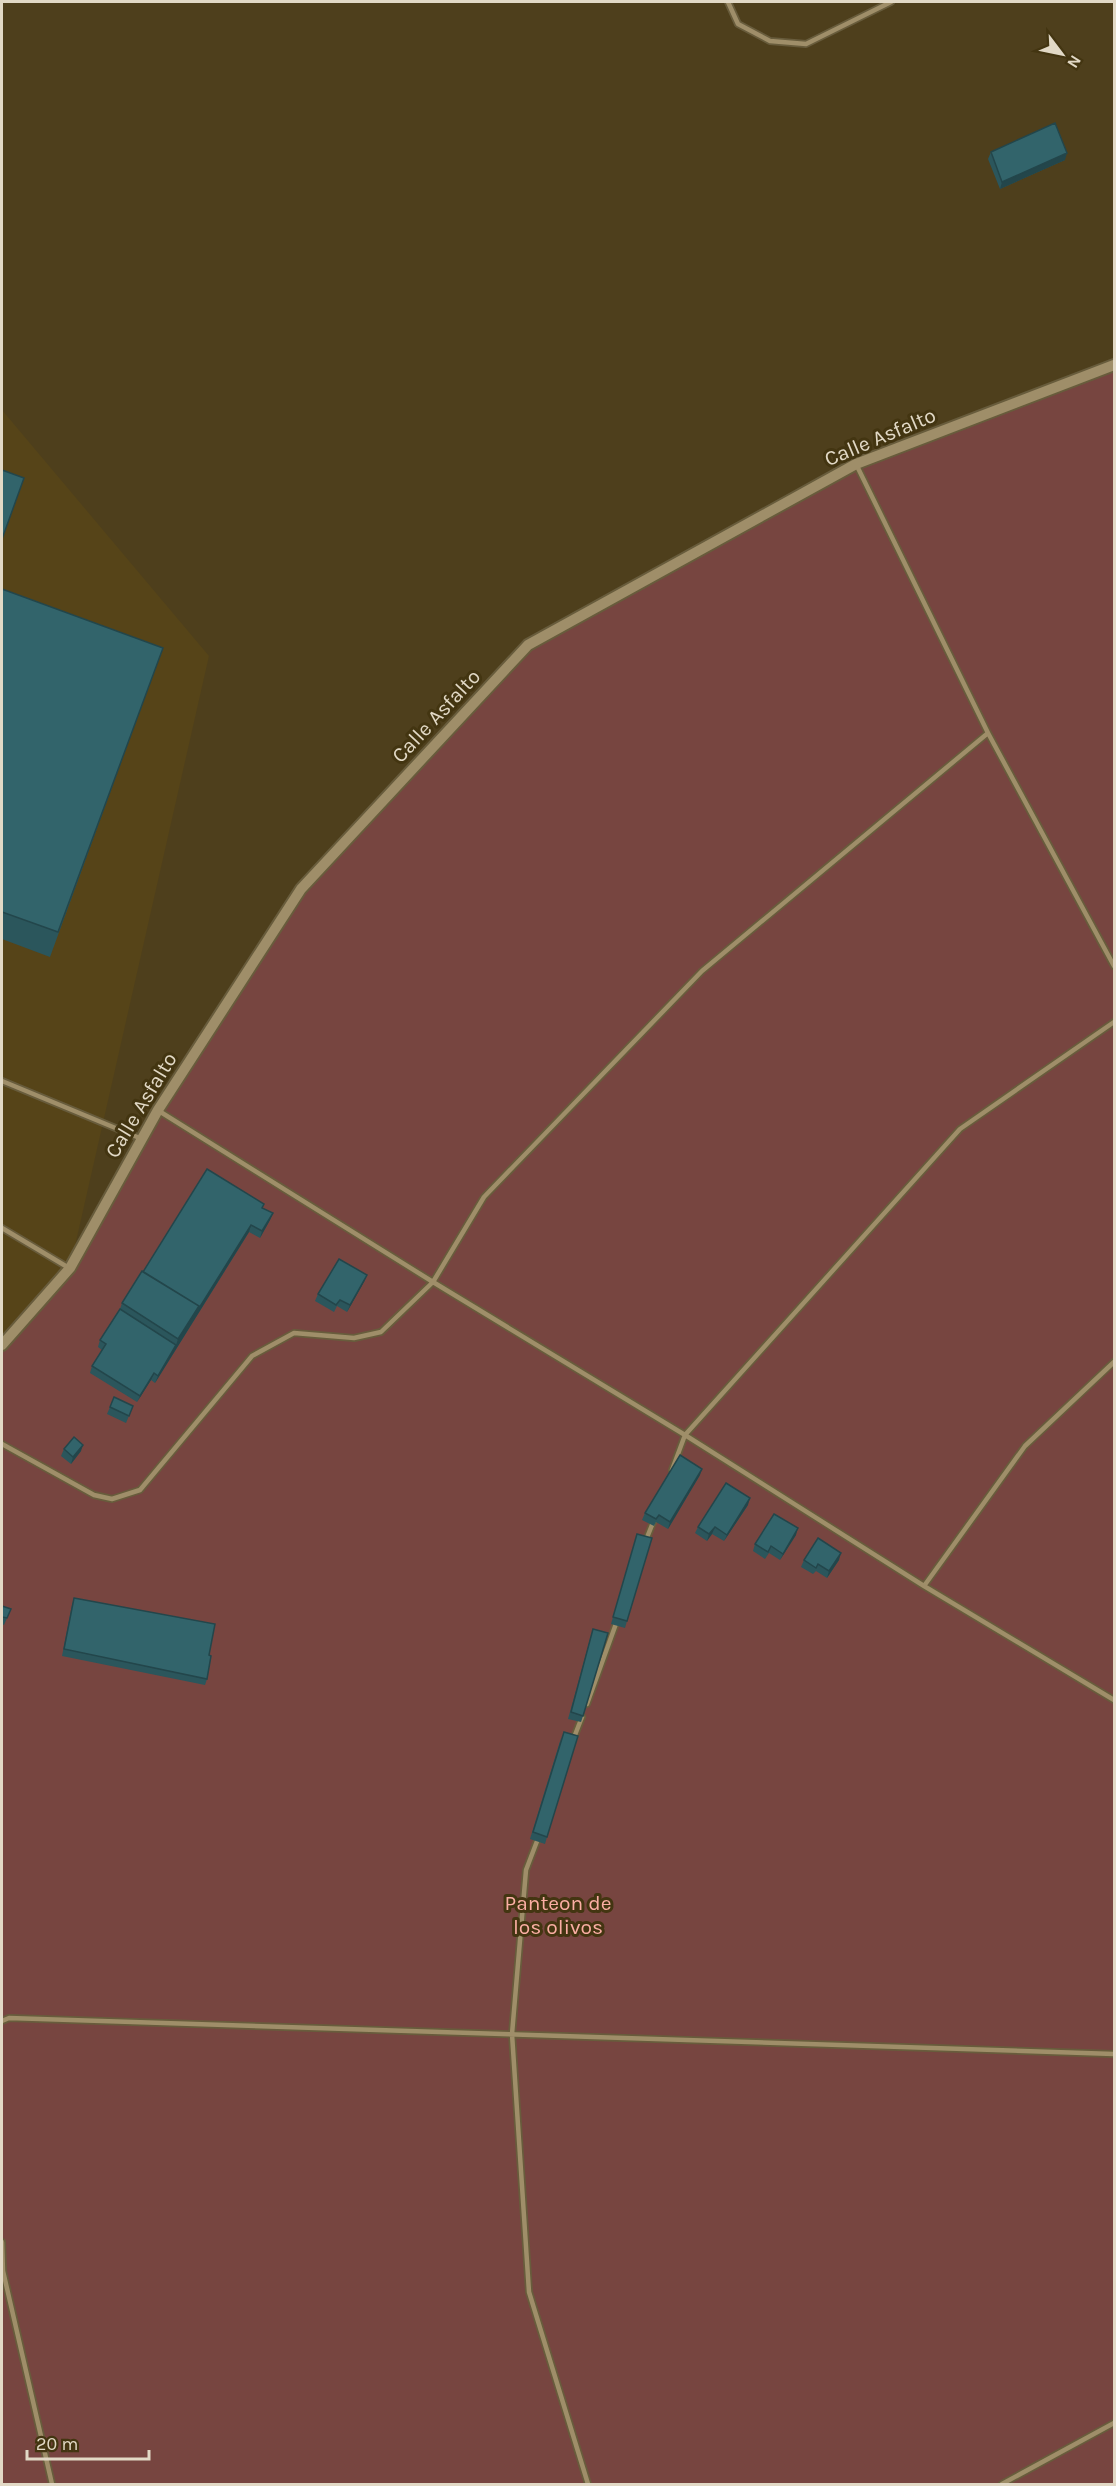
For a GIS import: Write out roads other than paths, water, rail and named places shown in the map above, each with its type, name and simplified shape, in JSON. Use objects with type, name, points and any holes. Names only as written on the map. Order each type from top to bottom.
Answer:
[{"type":"street","name":"Calle Asfalto","points":[[2,1346],[70,1268],[158,1110],[301,890],[528,645],[856,464],[1114,365]]},
{"type":"lane","points":[[728,2],[738,24],[770,41],[806,44],[891,2]]},
{"type":"lane","points":[[856,464],[988,733],[1114,966]]},
{"type":"lane","points":[[2,1444],[94,1495],[111,1499],[140,1490],[252,1356],[294,1333],[354,1338],[381,1332],[433,1282],[484,1197],[702,971],[988,733]]},
{"type":"lane","points":[[669,1479],[685,1435],[960,1129],[1114,1022]]},
{"type":"lane","points":[[2,1081],[142,1139]]},
{"type":"lane","points":[[158,1110],[433,1282],[685,1435],[924,1586],[1114,1700]]},
{"type":"lane","points":[[2,1228],[70,1268]]},
{"type":"lane","points":[[924,1586],[1025,1446],[1114,1362]]},
{"type":"lane","points":[[644,1546],[656,1513]]},
{"type":"lane","points":[[571,1747],[620,1613]]},
{"type":"lane","points":[[542,1825],[526,1870],[512,2034],[529,2292],[588,2484]]},
{"type":"lane","points":[[2,2021],[21,2019],[1114,2054]]},
{"type":"lane","points":[[2,2242],[3,2271],[52,2484]]},
{"type":"lane","points":[[1002,2484],[1114,2423]]},
{"type":"park label","name":"Panteon de los olivos","points":[[558,1915]]}]
